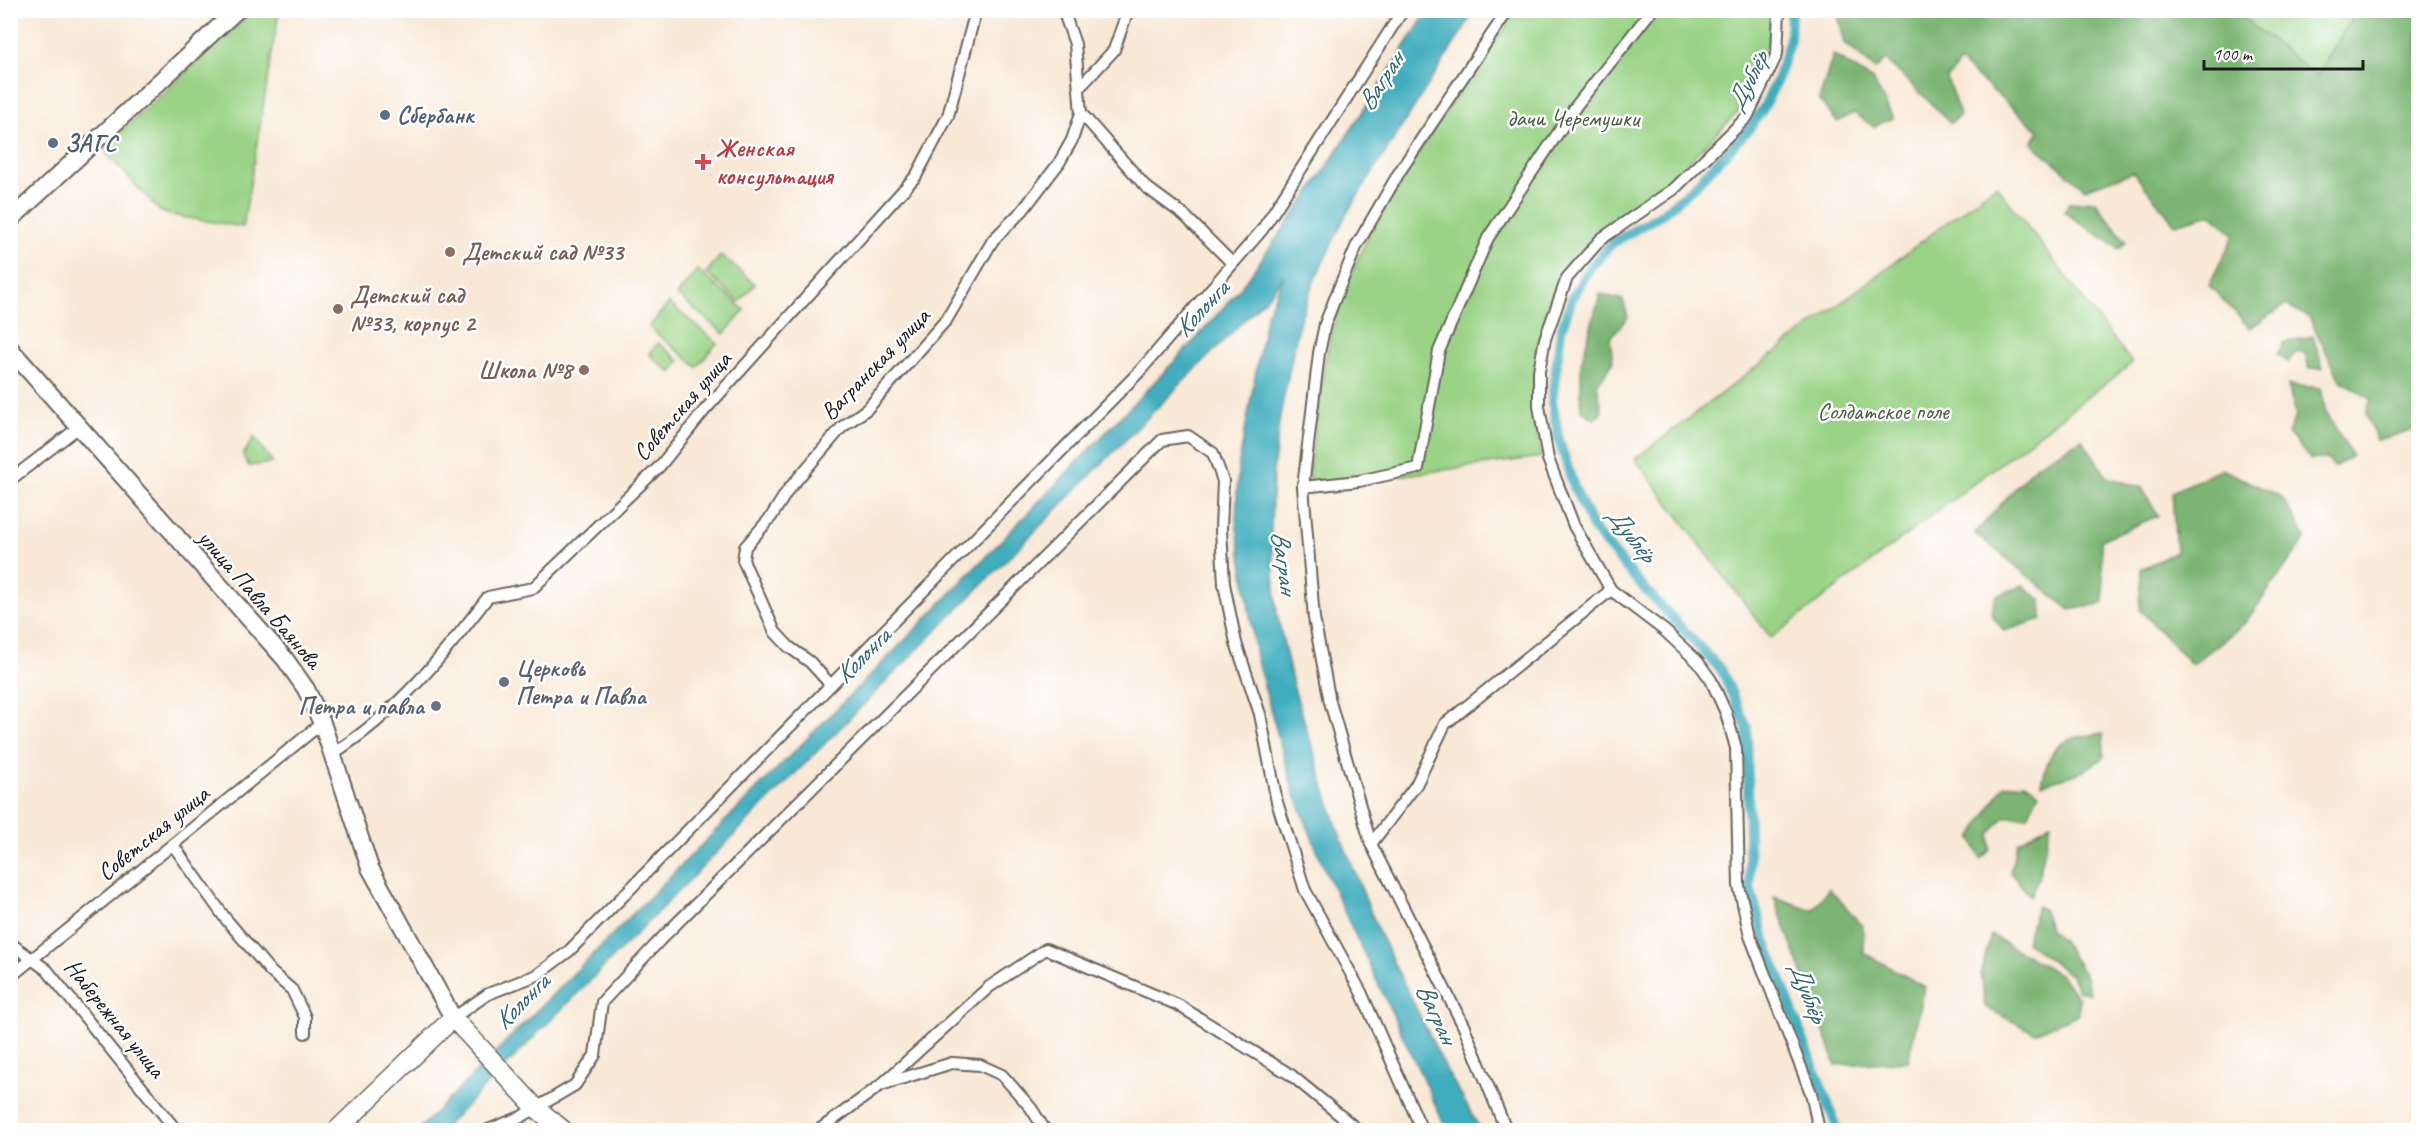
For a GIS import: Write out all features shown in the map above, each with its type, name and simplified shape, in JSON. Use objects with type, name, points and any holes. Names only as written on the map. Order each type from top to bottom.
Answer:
[{"type":"highway","points":[[337,1131],[453,1017],[516,1088],[563,1131]]},
{"type":"main road","points":[[10,220],[237,10]]},
{"type":"main road","name":"улица Павла Баянова","points":[[10,349],[285,659],[306,688],[322,723],[370,868],[453,1017]]},
{"type":"street","name":"Советская улица","points":[[332,754],[371,727],[435,666],[488,597],[533,588],[660,466],[704,411],[916,176],[948,116],[976,10]]},
{"type":"street","points":[[1063,10],[1075,44],[1081,113],[1146,187],[1184,215],[1232,263]]},
{"type":"street","points":[[1078,88],[1114,50],[1128,10]]},
{"type":"street","points":[[453,1017],[488,994],[537,975],[569,951],[1139,372],[1262,230],[1403,10]]},
{"type":"street","points":[[1506,1131],[1464,1027],[1371,844],[1330,702],[1318,639],[1305,534],[1303,487],[1319,353],[1326,324],[1357,245],[1400,171],[1508,10]]},
{"type":"street","points":[[1303,487],[1359,481],[1418,468],[1439,351],[1488,238],[1576,106],[1652,10]]},
{"type":"street","points":[[1779,10],[1777,54],[1747,117],[1674,189],[1601,239],[1567,278],[1545,339],[1539,371],[1539,406],[1548,459],[1574,526],[1611,590],[1665,631],[1698,662],[1711,680],[1726,713],[1736,748],[1739,886],[1748,926],[1771,994],[1811,1093],[1819,1131]]},
{"type":"street","name":"Вагранская улица","points":[[830,684],[810,662],[789,647],[775,632],[743,560],[745,547],[771,517],[788,490],[842,427],[867,409],[947,319],[993,240],[1023,210],[1059,163],[1072,140],[1081,113]]},
{"type":"street","points":[[10,480],[79,427]]},
{"type":"street","points":[[488,1131],[536,1108],[575,1085],[595,1054],[602,1002],[660,940],[1162,440],[1188,436],[1213,453],[1223,481],[1221,529],[1226,593],[1236,643],[1260,714],[1277,802],[1305,890],[1361,992],[1422,1131]]},
{"type":"street","points":[[1371,844],[1416,785],[1445,724],[1611,590]]},
{"type":"street","name":"Советская улица","points":[[10,977],[322,723]]},
{"type":"street","points":[[173,845],[225,918],[271,972],[292,990],[305,1017],[305,1033]]},
{"type":"street","name":"Набережная улица","points":[[10,943],[47,970],[176,1131]]},
{"type":"street","points":[[819,1131],[881,1085],[989,987],[1046,949],[1178,1005],[1291,1075],[1358,1131]]},
{"type":"street","points":[[881,1085],[952,1063],[980,1065],[1002,1075],[1031,1108],[1045,1131]]},
{"type":"green space","points":[[254,10],[279,11],[243,227],[170,215],[160,211],[106,153],[105,146]]},
{"type":"green space","name":"дачи Черемушки","points":[[1517,11],[1773,11],[1773,17],[1765,62],[1739,111],[1665,185],[1606,223],[1569,268],[1548,309],[1536,351],[1534,409],[1541,457],[1307,488],[1323,369],[1340,299],[1372,227],[1438,122]]},
{"type":"green space","points":[[1837,11],[2234,11],[2317,76],[2356,11],[2418,11],[2418,428],[2377,441],[2366,415],[2371,399],[2340,380],[2309,317],[2286,305],[2250,328],[2209,285],[2234,235],[2212,214],[2175,224],[2133,172],[2085,189],[2032,143],[2039,131],[1960,62],[1947,79],[1960,115],[1951,123],[1886,60],[1875,69],[1845,43]]},
{"type":"green space","points":[[2234,11],[2356,11],[2317,76]]},
{"type":"green space","points":[[1833,55],[1873,80],[1893,118],[1874,127],[1854,113],[1837,122],[1819,100]]},
{"type":"green space","name":"Солдатское поле","points":[[1996,185],[2132,363],[1771,638],[1635,459]]},
{"type":"green space","points":[[2095,201],[2126,242],[2119,249],[2064,212],[2069,203]]},
{"type":"green space","points":[[721,255],[755,284],[739,302],[706,273]]},
{"type":"green space","points":[[697,270],[745,310],[724,334],[677,295]]},
{"type":"green space","points":[[1600,294],[1623,300],[1628,317],[1610,338],[1613,362],[1597,385],[1602,411],[1595,419],[1581,410],[1581,363]]},
{"type":"green space","points":[[669,303],[717,343],[697,367],[649,327]]},
{"type":"green space","points":[[2313,336],[2323,368],[2309,368],[2305,353],[2295,353],[2288,362],[2277,354],[2284,343]]},
{"type":"green space","points":[[658,343],[680,361],[671,373],[649,354]]},
{"type":"green space","points":[[2288,385],[2321,388],[2325,410],[2352,456],[2334,467],[2326,458],[2311,460],[2288,433],[2296,415]]},
{"type":"green space","points":[[254,437],[273,463],[249,466],[243,455]]},
{"type":"green space","points":[[2082,439],[2107,477],[2142,488],[2158,516],[2101,540],[2104,603],[2070,610],[1975,533],[2036,465]]},
{"type":"green space","points":[[2222,469],[2282,497],[2306,538],[2245,623],[2192,665],[2140,610],[2141,569],[2176,552],[2172,492]]},
{"type":"green space","points":[[2023,585],[2041,600],[2042,619],[2004,631],[1991,614],[1996,596]]},
{"type":"green space","points":[[2103,734],[2104,757],[2082,772],[2042,784],[2049,759],[2060,744],[2077,737]]},
{"type":"green space","points":[[2026,783],[2039,793],[2028,816],[2004,817],[1990,834],[1990,850],[1981,859],[1971,838],[2004,785]]},
{"type":"green space","points":[[2051,823],[2038,879],[2030,896],[2010,872],[2018,842]]},
{"type":"green space","points":[[1829,888],[1863,926],[1864,953],[1925,987],[1908,1061],[1836,1065],[1774,897],[1813,910]]},
{"type":"green space","points":[[2037,906],[2044,910],[2049,930],[2061,939],[2086,977],[2090,994],[2077,990],[2073,977],[2026,942]]},
{"type":"green space","points":[[1991,935],[2059,974],[2079,998],[2079,1014],[2035,1033],[1985,1007],[1981,972]]},
{"type":"water","points":[[1428,11],[1475,11],[1347,213],[1314,281],[1299,323],[1280,416],[1273,472],[1271,529],[1277,613],[1293,685],[1338,830],[1380,935],[1446,1069],[1481,1130],[1447,1130],[1327,875],[1293,790],[1256,657],[1236,521],[1238,468],[1266,316],[1284,275],[1270,294],[442,1130],[418,1130],[908,637],[1195,340],[1242,286],[1313,188]]},
{"type":"waterway","name":"Дублёр","points":[[1791,10],[1790,39],[1778,78],[1763,109],[1751,126],[1694,187],[1663,213],[1611,244],[1590,268],[1572,298],[1561,330],[1552,401],[1559,440],[1574,487],[1594,530],[1641,585],[1722,671],[1747,728],[1750,887],[1765,940],[1838,1130]]},
{"type":"place","name":"Сбербанк","points":[[385,115]]},
{"type":"place","name":"ЗАГС","points":[[53,143]]},
{"type":"place","name":"Женская консультация","points":[[703,162]]},
{"type":"place","name":"Детский сад №33","points":[[450,252]]},
{"type":"place","name":"Детский сад №33, корпус 2","points":[[338,309]]},
{"type":"place","name":"Школа №8","points":[[584,370]]},
{"type":"place","name":"Церковь Петра и Павла","points":[[504,682]]},
{"type":"place","name":"Петра и павла","points":[[436,706]]},
{"type":"water label","name":"Вагран","points":[[1380,81]]},
{"type":"water label","name":"Колонга","points":[[1201,308]]},
{"type":"water label","name":"Вагран","points":[[1285,562]]},
{"type":"water label","name":"Колонга","points":[[862,655]]},
{"type":"water label","name":"Колонга","points":[[521,1001]]},
{"type":"water label","name":"Вагран","points":[[1437,1013]]}]
